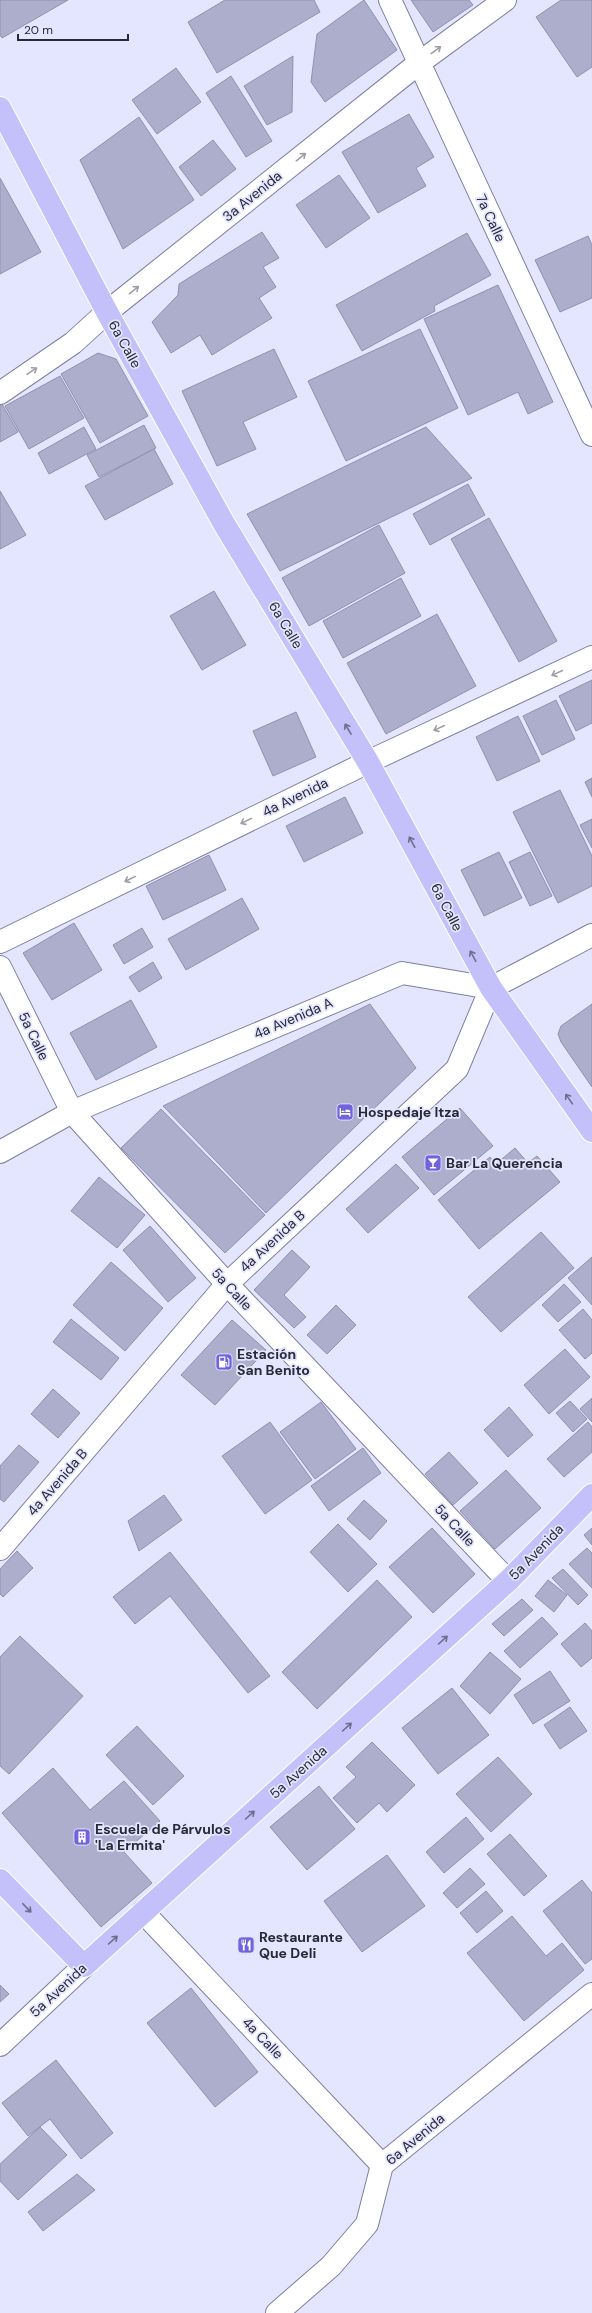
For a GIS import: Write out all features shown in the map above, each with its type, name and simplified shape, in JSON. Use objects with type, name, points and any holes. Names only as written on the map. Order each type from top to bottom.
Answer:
[{"type":"main road","name":"6a Calle","points":[[0,108],[107,312],[223,522],[368,762],[491,988],[592,1131]]},
{"type":"main road","name":"5a Avenida","points":[[84,1966],[508,1581],[592,1495]]},
{"type":"main road","points":[[0,1880],[84,1966]]},
{"type":"street","name":"7a Calle","points":[[390,0],[592,435]]},
{"type":"street","name":"3a Avenida","points":[[0,393],[74,343],[107,312],[419,63],[505,0]]},
{"type":"street","name":"4a Avenida","points":[[0,942],[368,762],[592,657]]},
{"type":"street","points":[[491,988],[592,935]]},
{"type":"street","name":"5a Calle","points":[[0,967],[72,1112],[227,1284],[508,1581]]},
{"type":"street","name":"4a Avenida A","points":[[0,1152],[72,1112],[402,973],[491,988]]},
{"type":"street","name":"4a Avenida B","points":[[0,1549],[227,1284],[457,1069],[491,988]]},
{"type":"street","name":"4a Calle","points":[[143,1912],[382,2165]]},
{"type":"street","name":"5a Avenida","points":[[0,2045],[84,1966]]},
{"type":"street","name":"6a Avenida","points":[[277,2313],[331,2266],[367,2224],[382,2165],[592,1994]]},
{"type":"building","points":[[0,0],[68,0],[2,38],[0,35]]},
{"type":"building","points":[[225,0],[314,0],[320,12],[217,73],[188,22]]},
{"type":"building","points":[[364,0],[397,50],[325,102],[311,82],[317,34]]},
{"type":"building","points":[[411,0],[469,0],[473,5],[433,32]]},
{"type":"building","points":[[561,0],[592,0],[592,67],[577,77],[536,17]]},
{"type":"building","points":[[293,56],[292,112],[267,125],[244,86]]},
{"type":"building","points":[[176,68],[201,102],[157,134],[132,100]]},
{"type":"building","points":[[231,76],[272,141],[246,157],[206,93]]},
{"type":"building","points":[[409,114],[434,157],[416,168],[426,186],[378,213],[342,152]]},
{"type":"building","points":[[139,117],[194,200],[123,249],[80,160]]},
{"type":"building","points":[[213,140],[236,169],[201,196],[179,167]]},
{"type":"building","points":[[339,175],[370,218],[326,248],[296,205]]},
{"type":"building","points":[[0,178],[41,252],[0,274]]},
{"type":"building","points":[[262,232],[279,258],[263,267],[276,287],[259,298],[272,318],[212,355],[200,335],[171,353],[152,322],[178,295],[179,284]]},
{"type":"building","points":[[467,233],[491,275],[434,306],[435,311],[362,351],[336,305]]},
{"type":"building","points":[[588,236],[592,245],[592,298],[560,312],[535,260]]},
{"type":"building","points":[[498,285],[553,402],[528,414],[518,392],[468,415],[424,319]]},
{"type":"building","points":[[420,329],[458,408],[346,461],[308,381]]},
{"type":"building","points":[[274,349],[297,397],[243,422],[256,449],[217,466],[182,391]]},
{"type":"building","points":[[98,353],[116,359],[148,416],[100,443],[61,374]]},
{"type":"building","points":[[60,376],[84,418],[29,449],[5,406]]},
{"type":"building","points":[[2,404],[18,432],[0,442],[0,405]]},
{"type":"building","points":[[144,425],[156,448],[99,477],[87,455]]},
{"type":"building","points":[[84,427],[96,449],[49,474],[38,453]]},
{"type":"building","points":[[426,427],[472,478],[280,571],[247,514]]},
{"type":"building","points":[[154,449],[173,484],[105,520],[85,486]]},
{"type":"building","points":[[468,484],[485,515],[430,545],[413,514]]},
{"type":"building","points":[[0,491],[26,535],[0,549]]},
{"type":"building","points":[[489,518],[557,641],[519,662],[451,539]]},
{"type":"building","points":[[379,525],[405,573],[309,626],[282,578]]},
{"type":"building","points":[[401,578],[421,616],[343,658],[323,621]]},
{"type":"building","points":[[214,591],[246,645],[202,670],[170,616]]},
{"type":"building","points":[[437,614],[476,686],[386,734],[347,663]]},
{"type":"building","points":[[592,680],[592,723],[576,731],[559,696]]},
{"type":"building","points":[[556,700],[575,739],[542,755],[523,716]]},
{"type":"building","points":[[296,712],[316,757],[273,776],[253,731]]},
{"type":"building","points":[[518,716],[540,761],[497,781],[476,737]]},
{"type":"building","points":[[592,778],[592,797],[585,782]]},
{"type":"building","points":[[560,790],[592,856],[592,886],[558,903],[513,812]]},
{"type":"building","points":[[345,797],[363,833],[304,862],[286,826]]},
{"type":"building","points":[[592,819],[592,848],[580,825]]},
{"type":"building","points":[[499,852],[522,898],[484,916],[461,870]]},
{"type":"building","points":[[530,852],[552,896],[530,906],[509,862]]},
{"type":"building","points":[[209,855],[226,890],[163,920],[146,886]]},
{"type":"building","points":[[242,898],[259,929],[186,970],[168,939]]},
{"type":"building","points":[[74,923],[102,970],[52,1000],[23,953]]},
{"type":"building","points":[[142,928],[153,947],[124,964],[113,945]]},
{"type":"building","points":[[153,962],[162,978],[139,992],[129,977]]},
{"type":"building","points":[[131,1000],[157,1047],[96,1080],[70,1033]]},
{"type":"building","points":[[370,1004],[416,1068],[266,1213],[163,1106]]},
{"type":"building","points":[[592,1004],[592,1087],[561,1042],[558,1034],[561,1026]]},
{"type":"building","points":[[460,1108],[493,1146],[434,1195],[402,1157]]},
{"type":"building","points":[[161,1109],[265,1215],[225,1253],[121,1148]]},
{"type":"building","points":[[515,1148],[528,1163],[537,1156],[560,1182],[479,1249],[438,1200],[490,1157],[496,1164]]},
{"type":"building","points":[[396,1164],[419,1188],[368,1233],[346,1209]]},
{"type":"building","points":[[99,1177],[145,1215],[117,1248],[71,1211]]},
{"type":"building","points":[[150,1226],[196,1278],[168,1302],[123,1250]]},
{"type":"building","points":[[541,1232],[574,1268],[501,1332],[468,1297]]},
{"type":"building","points":[[292,1250],[310,1267],[284,1295],[306,1317],[294,1328],[254,1290]]},
{"type":"building","points":[[592,1257],[592,1305],[568,1278]]},
{"type":"building","points":[[111,1262],[163,1308],[125,1351],[73,1305]]},
{"type":"building","points":[[564,1284],[581,1302],[558,1322],[542,1305]]},
{"type":"building","points":[[336,1305],[356,1325],[327,1354],[307,1335]]},
{"type":"building","points":[[583,1309],[592,1320],[592,1353],[585,1359],[559,1330]]},
{"type":"building","points":[[71,1319],[119,1358],[101,1380],[53,1342]]},
{"type":"building","name":"Estación San Benito","points":[[232,1320],[266,1350],[215,1405],[181,1375]]},
{"type":"building","points":[[565,1349],[590,1377],[549,1414],[524,1385]]},
{"type":"building","points":[[53,1389],[80,1413],[58,1438],[31,1414]]},
{"type":"building","points":[[592,1398],[592,1422],[580,1409]]},
{"type":"building","points":[[570,1401],[587,1419],[573,1432],[556,1413]]},
{"type":"building","points":[[321,1402],[356,1449],[315,1479],[280,1432]]},
{"type":"building","points":[[509,1407],[533,1435],[508,1457],[484,1430]]},
{"type":"building","points":[[270,1422],[312,1480],[265,1514],[222,1456]]},
{"type":"building","points":[[588,1422],[592,1427],[592,1452],[564,1477],[547,1459]]},
{"type":"building","points":[[19,1445],[39,1462],[4,1502],[0,1499],[0,1466]]},
{"type":"building","points":[[363,1448],[381,1473],[329,1511],[311,1486]]},
{"type":"building","points":[[449,1452],[478,1483],[453,1505],[425,1474]]},
{"type":"building","points":[[506,1470],[541,1508],[495,1549],[460,1511]]},
{"type":"building","points":[[164,1495],[182,1520],[139,1551],[128,1521]]},
{"type":"building","points":[[364,1500],[387,1521],[370,1540],[347,1519]]},
{"type":"building","points":[[338,1524],[377,1564],[348,1592],[310,1552]]},
{"type":"building","points":[[432,1528],[475,1574],[433,1613],[389,1567]]},
{"type":"building","points":[[592,1528],[592,1545],[584,1535]]},
{"type":"building","points":[[587,1548],[592,1553],[592,1588],[569,1564]]},
{"type":"building","points":[[17,1551],[33,1568],[3,1597],[0,1594],[0,1569]]},
{"type":"building","points":[[170,1552],[270,1676],[248,1693],[170,1596],[135,1624],[113,1597]]},
{"type":"building","points":[[563,1569],[588,1595],[578,1605],[552,1578]]},
{"type":"building","points":[[377,1580],[412,1617],[317,1709],[282,1672]]},
{"type":"building","points":[[548,1580],[567,1595],[554,1612],[535,1596]]},
{"type":"building","points":[[522,1599],[533,1610],[504,1636],[492,1624]]},
{"type":"building","points":[[542,1617],[558,1634],[520,1668],[504,1651]]},
{"type":"building","points":[[585,1623],[592,1631],[592,1658],[581,1667],[561,1644]]},
{"type":"building","points":[[20,1636],[83,1696],[9,1774],[0,1766],[0,1657]]},
{"type":"building","points":[[490,1652],[521,1679],[490,1714],[460,1686]]},
{"type":"building","points":[[550,1671],[570,1701],[533,1724],[514,1695]]},
{"type":"building","points":[[452,1688],[489,1735],[438,1774],[402,1728]]},
{"type":"building","points":[[570,1707],[587,1731],[560,1749],[544,1725]]},
{"type":"building","points":[[137,1726],[184,1776],[153,1805],[106,1755]]},
{"type":"building","points":[[372,1742],[415,1785],[387,1812],[379,1803],[357,1823],[333,1798],[356,1777],[346,1767]]},
{"type":"building","points":[[498,1757],[532,1794],[491,1832],[456,1794]]},
{"type":"building","name":"Escuela de Párvulos 'La Ermita'","points":[[53,1768],[90,1810],[124,1781],[160,1821],[124,1852],[152,1883],[101,1927],[2,1813]]},
{"type":"building","points":[[319,1786],[355,1829],[307,1870],[270,1827]]},
{"type":"building","points":[[466,1817],[484,1839],[444,1873],[426,1852]]},
{"type":"building","points":[[510,1834],[547,1876],[524,1896],[487,1854]]},
{"type":"building","points":[[387,1855],[425,1906],[362,1952],[324,1901]]},
{"type":"building","points":[[470,1868],[485,1884],[457,1908],[443,1893]]},
{"type":"building","points":[[582,1880],[592,1893],[592,1959],[585,1964],[543,1911]]},
{"type":"building","points":[[486,1891],[503,1911],[477,1933],[460,1913]]},
{"type":"building","points":[[512,1916],[546,1956],[562,1943],[584,1970],[524,2021],[467,1953]]},
{"type":"building","points":[[0,1985],[9,1994],[0,2002]]},
{"type":"building","points":[[191,1988],[258,2072],[215,2107],[147,2023]]},
{"type":"building","points":[[56,2060],[113,2133],[81,2159],[50,2119],[28,2136],[2,2103]]},
{"type":"building","points":[[40,2127],[67,2155],[18,2200],[0,2181],[0,2164]]},
{"type":"building","points":[[77,2174],[95,2190],[43,2231],[28,2212]]},
{"type":"place","name":"Hospedaje Itza","points":[[345,1112]]},
{"type":"place","name":"Bar La Querencia","points":[[433,1163]]},
{"type":"place","name":"Estación San Benito","points":[[224,1362]]},
{"type":"place","name":"Escuela de Párvulos 'La Ermita'","points":[[82,1837]]},
{"type":"place","name":"Restaurante Que Deli","points":[[246,1945]]}]
